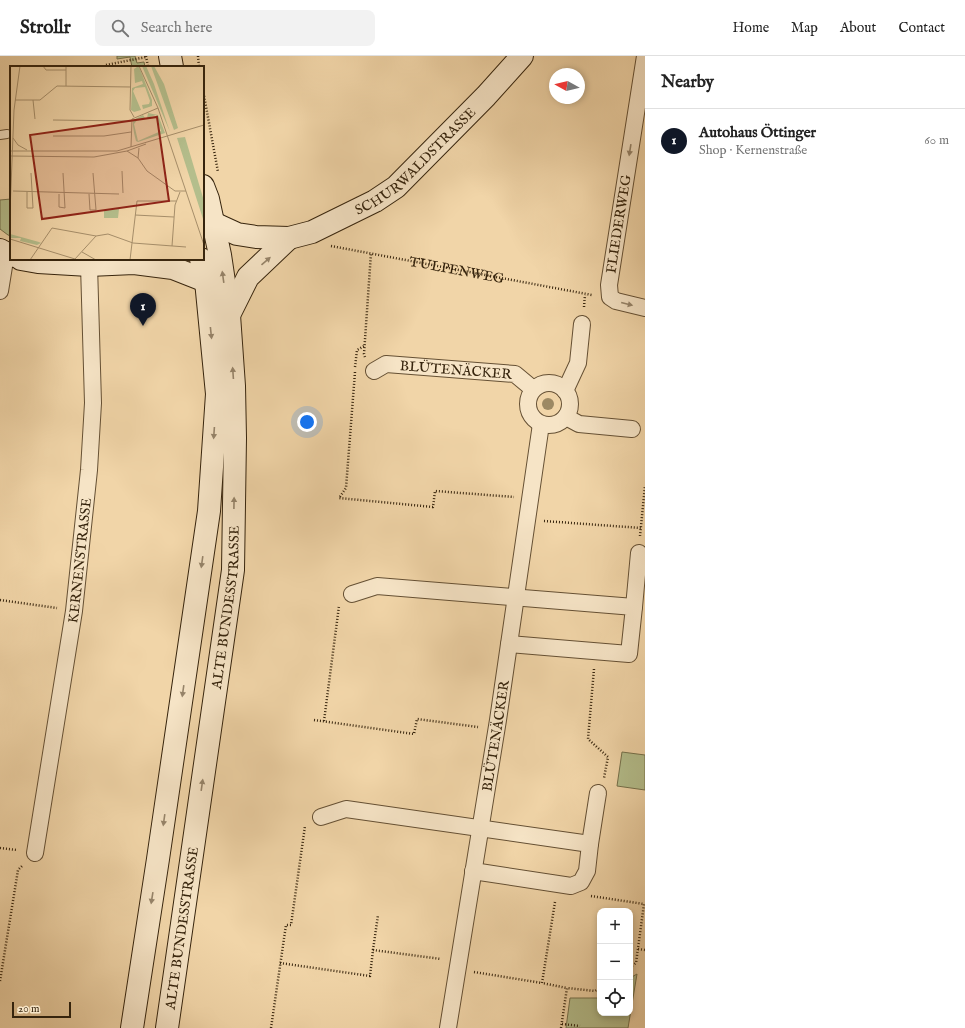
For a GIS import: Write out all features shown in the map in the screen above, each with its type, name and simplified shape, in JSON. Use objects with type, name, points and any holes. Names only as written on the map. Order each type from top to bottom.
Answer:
[{"type":"main road","points":[[170,56],[172,66]]},
{"type":"main road","name":"SCHURWALDSTRASSE","points":[[213,223],[237,234],[256,237],[289,238],[312,232],[344,218],[376,201],[396,187],[486,96],[522,56]]},
{"type":"main road","name":"ALTE BUNDESSTRASSE","points":[[167,1028],[233,570],[235,438],[234,386],[229,315],[220,255],[208,199],[211,179]]},
{"type":"main road","name":"SCHURWALDSTRASSE","points":[[229,315],[248,277],[289,238]]},
{"type":"main road","points":[[30,260],[38,262],[89,265],[142,261],[173,268],[206,281]]},
{"type":"main road","name":"ALTE BUNDESSTRASSE","points":[[132,1028],[209,511],[217,394],[206,281],[201,260]]},
{"type":"street","name":"FLIEDERWEG","points":[[610,296],[609,285],[645,56]]},
{"type":"street","points":[[0,291],[10,255]]},
{"type":"street","name":"KERNENSTRASSE","points":[[35,853],[74,611],[90,470],[93,403],[89,265]]},
{"type":"street","points":[[610,296],[616,301],[645,308]]},
{"type":"street","points":[[565,391],[578,363],[582,324]]},
{"type":"street","name":"BLÜTENÄCKER","points":[[374,371],[386,364],[516,374],[534,390]]},
{"type":"street","points":[[550,383],[561,387],[565,391],[570,404],[566,416],[561,422],[548,426],[535,421],[530,415],[527,402],[529,395],[534,390],[544,384],[550,383]]},
{"type":"street","points":[[566,416],[580,424],[632,429]]},
{"type":"street","name":"BLÜTENÄCKER","points":[[448,1028],[496,730],[541,424]]},
{"type":"street","points":[[509,644],[629,654],[639,553]]},
{"type":"street","points":[[346,597],[377,586],[634,607]]},
{"type":"street","points":[[473,871],[558,885],[571,886],[581,882],[587,871],[598,793]]},
{"type":"street","points":[[321,817],[346,809],[590,844]]},
{"type":"path","points":[[198,56],[199,66]]},
{"type":"path","points":[[106,65],[139,57],[146,57]]},
{"type":"path","points":[[204,101],[211,179]]},
{"type":"path","name":"TULPENWEG","points":[[328,245],[585,295],[610,296]]},
{"type":"path","points":[[371,253],[364,354],[374,371]]},
{"type":"path","points":[[364,346],[357,350],[346,488],[339,498],[433,507],[434,492],[531,498]]},
{"type":"path","points":[[639,553],[645,486]]},
{"type":"path","points":[[527,519],[641,528]]},
{"type":"path","points":[[324,721],[346,597]]},
{"type":"path","points":[[0,600],[74,611]]},
{"type":"path","points":[[596,651],[588,739],[608,757],[602,787],[598,793]]},
{"type":"path","points":[[314,720],[414,734],[417,719],[496,730]]},
{"type":"path","points":[[271,1028],[286,925],[291,925],[306,824]]},
{"type":"path","points":[[0,981],[18,870],[35,853]]},
{"type":"path","points":[[581,882],[591,896],[644,904],[636,963],[633,965]]},
{"type":"path","points":[[542,983],[558,885]]},
{"type":"path","points":[[280,963],[370,976],[378,915]]},
{"type":"path","points":[[638,949],[645,950]]},
{"type":"path","points":[[373,950],[567,988],[595,991],[597,990]]},
{"type":"path","points":[[561,1028],[567,988]]},
{"type":"path","points":[[562,1024],[580,1026]]},
{"type":"green space","points":[[117,56],[135,56],[137,63],[144,62],[145,66],[132,66],[130,57],[117,59]]},
{"type":"green space","points":[[10,199],[10,236],[0,229],[0,200]]},
{"type":"green space","points":[[622,752],[645,755],[645,790],[617,786]]},
{"type":"green space","points":[[637,974],[633,998],[633,980],[633,976]]},
{"type":"green space","points":[[570,998],[597,998],[597,1016],[630,1016],[628,1028],[566,1028]]},
{"type":"place","name":"Autohaus Öttinger","points":[[143,326]]}]
